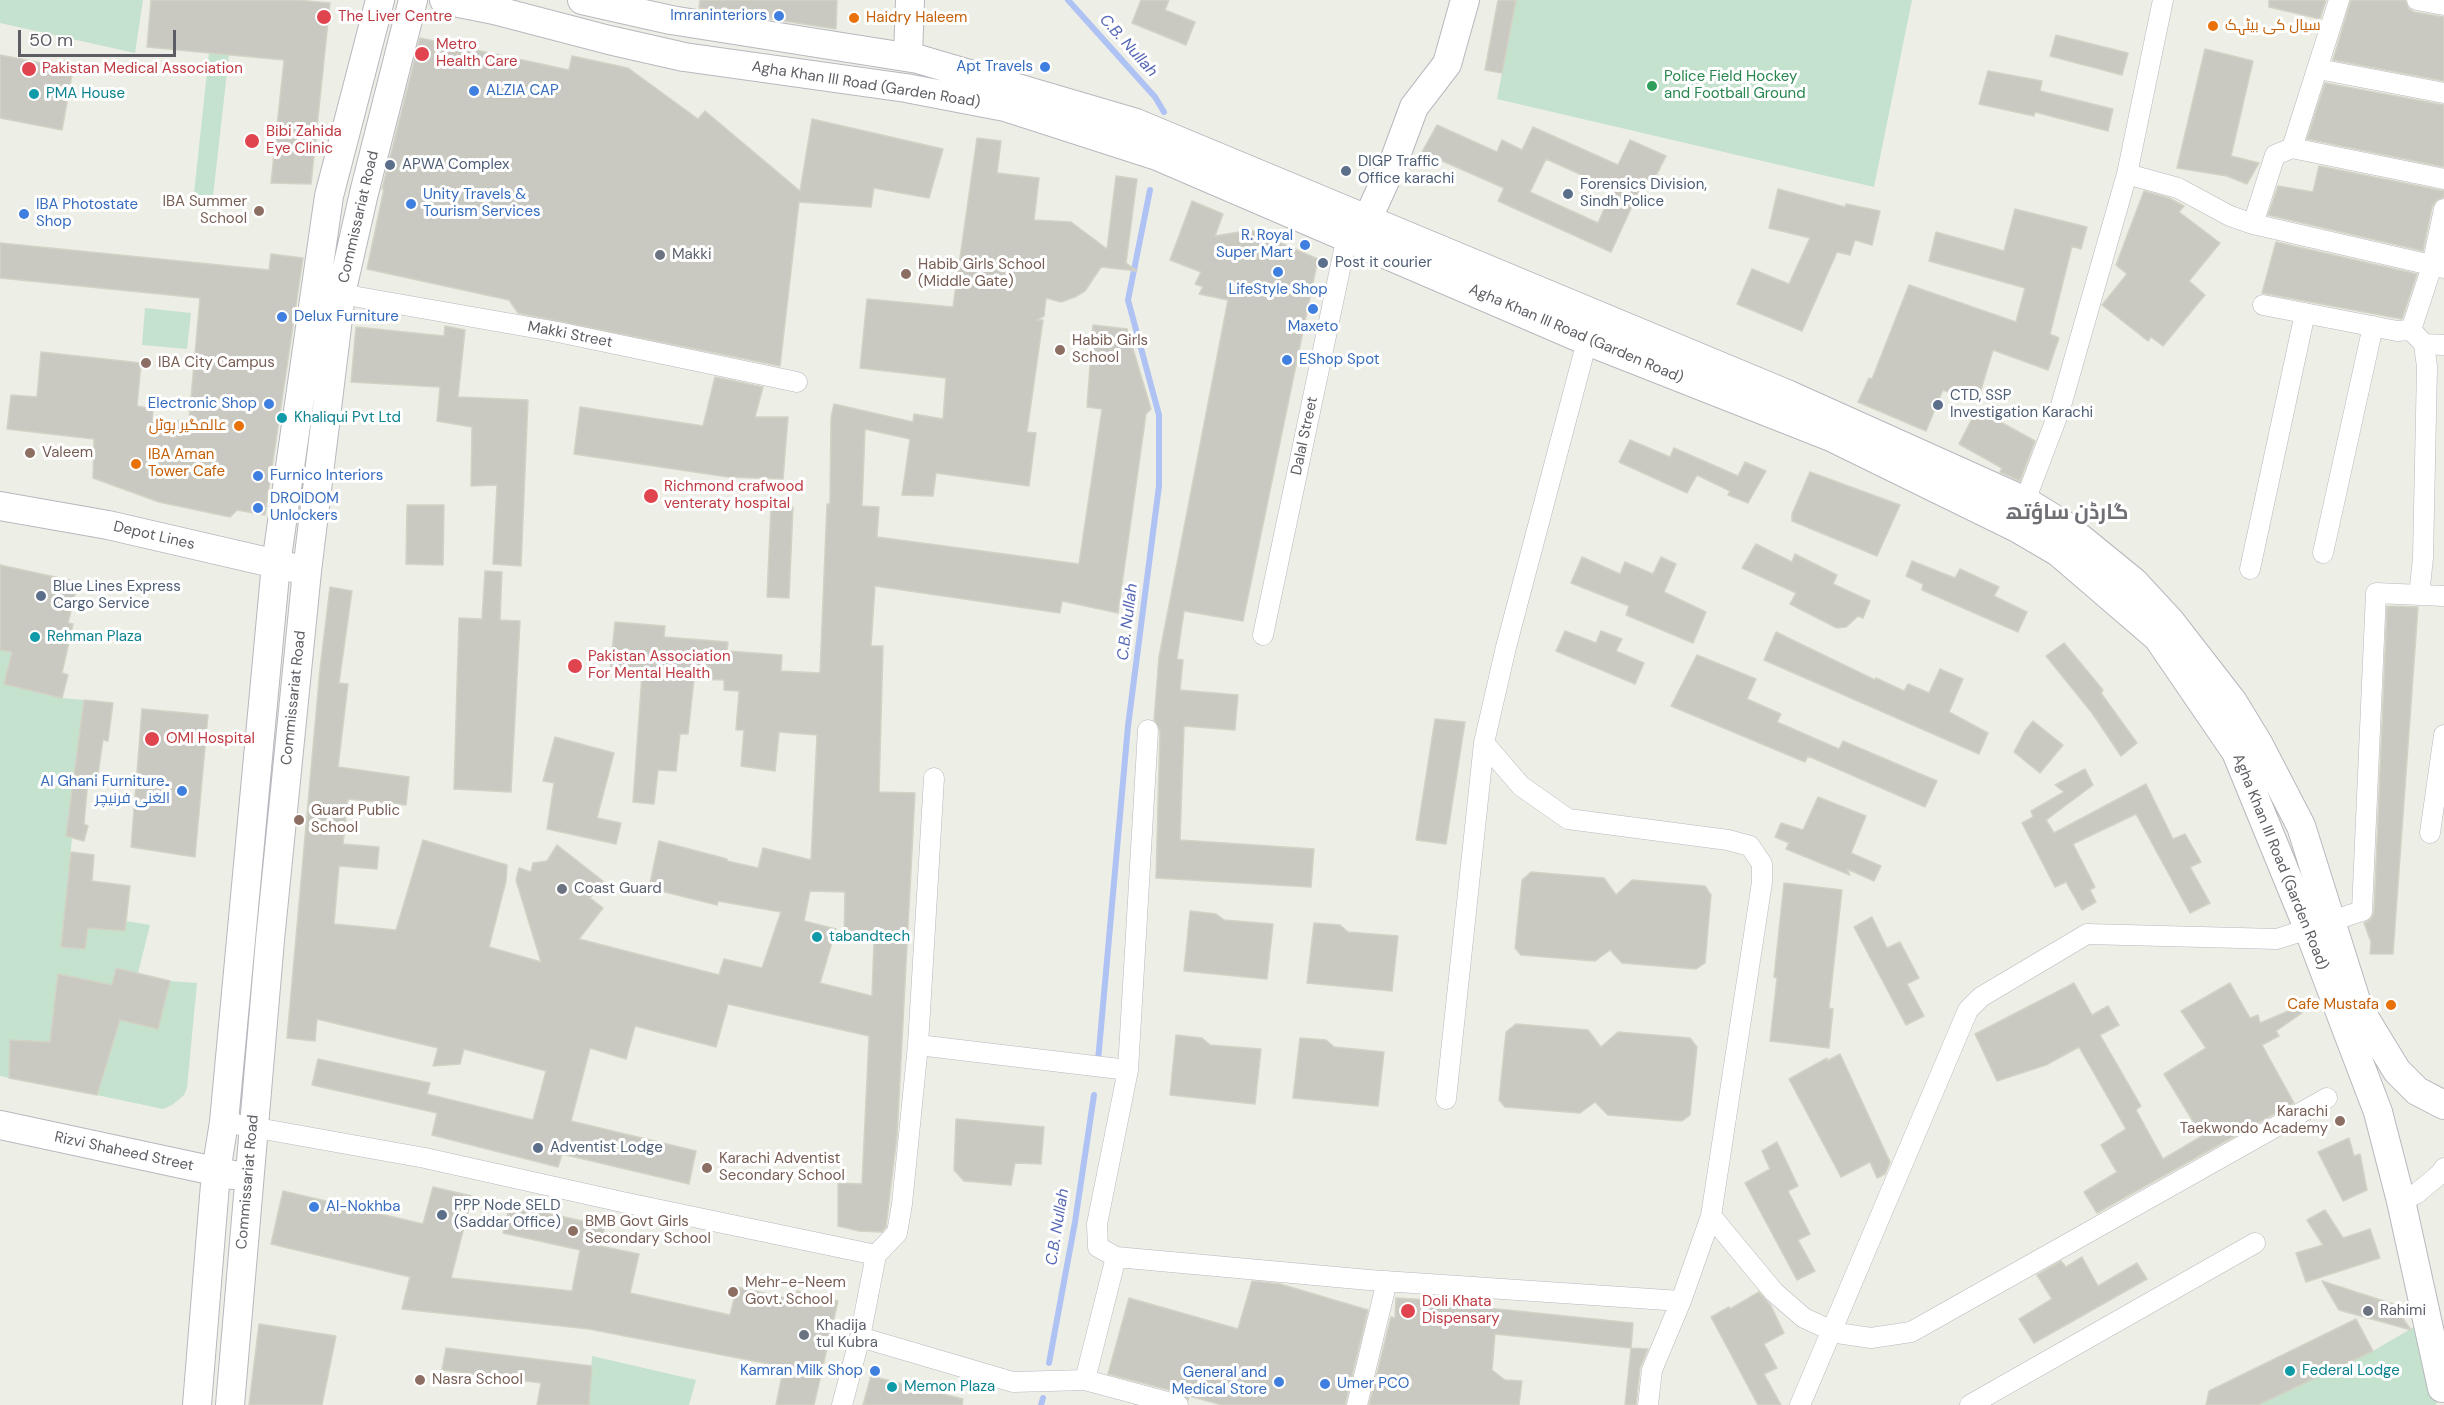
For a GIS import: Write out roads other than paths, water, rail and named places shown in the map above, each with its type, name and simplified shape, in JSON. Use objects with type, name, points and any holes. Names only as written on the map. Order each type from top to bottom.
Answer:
[{"type":"main road","name":"Commissariat Road","points":[[197,1405],[216,1172],[224,1122],[276,564],[329,196],[380,0]]},
{"type":"main road","name":"Commissariat Road","points":[[230,1405],[248,1178],[307,571],[341,294],[413,0]]},
{"type":"main road","name":"Agha Khan III Road (Garden Road)","points":[[444,0],[494,10],[684,57],[906,88],[1005,107],[1157,156],[1559,301],[1786,394],[2025,501],[2064,525],[2134,582],[2171,622],[2233,702],[2258,743],[2301,826],[2319,925],[2378,1112],[2401,1201],[2441,1392]]},
{"type":"main road","name":"Agha Khan III Road (Garden Road)","points":[[582,0],[671,20],[908,57],[1136,123],[1357,227],[1587,341],[1831,437],[2017,528],[2058,552],[2158,638],[2236,752],[2358,1007],[2378,1042],[2397,1071],[2410,1084],[2444,1105]]},
{"type":"main road","points":[[908,57],[910,0]]},
{"type":"main road","name":"Dalal Street","points":[[1357,227],[1394,161],[1414,107],[1447,64],[1465,0]]},
{"type":"main road","name":"Depot Lines","points":[[0,506],[108,525],[307,571]]},
{"type":"main road","name":"Rizvi Shaheed Street","points":[[0,1125],[248,1178]]},
{"type":"street","points":[[2025,501],[2060,409],[2127,174],[2163,0]]},
{"type":"street","points":[[2292,148],[2339,0]]},
{"type":"street","points":[[2417,0],[2444,5]]},
{"type":"street","points":[[2318,69],[2444,93]]},
{"type":"street","points":[[2253,224],[2276,155],[2292,148],[2444,178]]},
{"type":"street","points":[[2127,174],[2178,188],[2230,216],[2253,224],[2438,267]]},
{"type":"street","points":[[2419,595],[2423,558],[2427,367],[2417,337],[2438,267],[2444,209]]},
{"type":"street","name":"Dalal Street","points":[[1263,635],[1357,227]]},
{"type":"street","name":"Makki Street","points":[[341,294],[546,330],[797,382]]},
{"type":"street","points":[[2263,305],[2397,331],[2444,345]]},
{"type":"street","points":[[2250,569],[2305,313]]},
{"type":"street","points":[[2323,554],[2373,326]]},
{"type":"street","points":[[1446,1100],[1484,743],[1506,647],[1587,341]]},
{"type":"street","points":[[1800,1405],[1968,1010],[1981,997],[2087,934],[2277,939],[2362,911],[2376,593],[2444,596]]},
{"type":"street","points":[[1148,730],[1128,1070],[1098,1224],[1098,1247],[1116,1257],[1387,1281],[1680,1301]]},
{"type":"street","points":[[2430,832],[2444,735]]},
{"type":"street","points":[[1484,743],[1521,786],[1568,819],[1728,840],[1750,846],[1762,864],[1762,882],[1711,1216],[1652,1370],[1648,1405]]},
{"type":"street","points":[[843,1405],[860,1337],[876,1255],[897,1233],[918,1045],[934,778]]},
{"type":"street","points":[[918,1045],[1128,1070]]},
{"type":"street","points":[[1711,1216],[1774,1292],[1804,1318],[1832,1330],[1871,1338],[1911,1332],[2328,1098]]},
{"type":"street","points":[[224,1122],[425,1158],[876,1255]]},
{"type":"street","points":[[2401,1201],[2415,1194],[2444,1168]]},
{"type":"street","points":[[1970,1405],[2255,1243]]},
{"type":"street","points":[[1085,1380],[1116,1257]]},
{"type":"street","points":[[1357,1405],[1387,1281]]},
{"type":"street","points":[[860,1337],[1013,1382],[1085,1380],[1178,1405]]},
{"type":"waterway","name":"C.B. Nullah","points":[[1068,0],[1155,97],[1164,112]]},
{"type":"waterway","name":"C.B. Nullah","points":[[1098,1061],[1128,726],[1159,486],[1159,415],[1128,300],[1150,190]]},
{"type":"waterway","name":"C.B. Nullah","points":[[1049,1363],[1075,1222],[1094,1095]]},
{"type":"waterway","name":"C.B. Nullah","points":[[1041,1405],[1043,1398]]},
{"type":"place","name":"Imraninteriors","points":[[779,16]]},
{"type":"place","name":"The Liver Centre","points":[[324,17]]},
{"type":"place","name":"Haidry Haleem","points":[[854,18]]},
{"type":"place","name":"سیال کی بیٹہک","points":[[2213,26]]},
{"type":"place","name":"Metro Health Care","points":[[422,54]]},
{"type":"place","name":"Apt Travels","points":[[1045,67]]},
{"type":"place","name":"Pakistan Medical Association","points":[[29,69]]},
{"type":"place","name":"Police Field Hockey and Football Ground","points":[[1652,86]]},
{"type":"place","name":"ALZIA CAP","points":[[474,91]]},
{"type":"place","name":"PMA House","points":[[34,94]]},
{"type":"place","name":"Bibi Zahida Eye Clinic","points":[[252,141]]},
{"type":"place","name":"APWA Complex","points":[[390,165]]},
{"type":"place","name":"DIGP Traffic Office karachi","points":[[1346,171]]},
{"type":"place","name":"Forensics Division, Sindh Police","points":[[1568,194]]},
{"type":"place","name":"Unity Travels & Tourism Services","points":[[411,204]]},
{"type":"place","name":"IBA Summer School","points":[[259,211]]},
{"type":"place","name":"IBA Photostate Shop","points":[[24,214]]},
{"type":"place","name":"R. Royal Super Mart","points":[[1305,245]]},
{"type":"place","name":"Makki","points":[[660,255]]},
{"type":"place","name":"Post it courier","points":[[1323,263]]},
{"type":"place","name":"LifeStyle Shop","points":[[1278,272]]},
{"type":"place","name":"Habib Girls School (Middle Gate)","points":[[906,274]]},
{"type":"place","name":"Maxeto","points":[[1313,309]]},
{"type":"place","name":"Delux Furniture","points":[[282,317]]},
{"type":"place","name":"Habib Girls School","points":[[1060,350]]},
{"type":"place","name":"EShop Spot","points":[[1287,360]]},
{"type":"place","name":"IBA City Campus","points":[[146,363]]},
{"type":"place","name":"Electronic Shop","points":[[269,404]]},
{"type":"place","name":"CTD, SSP Investigation Karachi","points":[[1938,405]]},
{"type":"place","name":"Khaliqui Pvt Ltd","points":[[282,418]]},
{"type":"place","name":"عالمگیر ہوٹل","points":[[239,426]]},
{"type":"place","name":"Valeem","points":[[30,453]]},
{"type":"place","name":"IBA Aman Tower Cafe","points":[[136,464]]},
{"type":"place","name":"Furnico Interiors","points":[[258,476]]},
{"type":"place","name":"Richmond crafwood venteraty hospital","points":[[651,496]]},
{"type":"place","name":"DROIDOM Unlockers","points":[[258,508]]},
{"type":"place","name":"Blue Lines Express Cargo Service","points":[[41,596]]},
{"type":"place","name":"Rehman Plaza","points":[[35,637]]},
{"type":"place","name":"Pakistan Association For Mental Health","points":[[575,666]]},
{"type":"place","name":"OMI Hospital","points":[[152,739]]},
{"type":"place","name":"Al Ghani Furniture۔ الغنی فرنیچر","points":[[182,791]]},
{"type":"place","name":"Guard Public School","points":[[299,820]]},
{"type":"place","name":"Coast Guard","points":[[562,889]]},
{"type":"place","name":"tabandtech","points":[[817,937]]},
{"type":"place","name":"Cafe Mustafa","points":[[2391,1005]]},
{"type":"place","name":"Karachi Taekwondo Academy","points":[[2340,1121]]},
{"type":"place","name":"Adventist Lodge","points":[[538,1148]]},
{"type":"place","name":"Karachi Adventist Secondary School","points":[[707,1168]]},
{"type":"place","name":"Al-Nokhba","points":[[314,1207]]},
{"type":"place","name":"PPP Node SELD (Saddar Office)","points":[[442,1215]]},
{"type":"place","name":"BMB Govt Girls Secondary School","points":[[573,1231]]},
{"type":"place","name":"Mehr-e-Neem Govt. School","points":[[733,1292]]},
{"type":"place","name":"Doli Khata Dispensary","points":[[1408,1311]]},
{"type":"place","name":"Rahimi","points":[[2368,1311]]},
{"type":"place","name":"Khadija tul Kubra","points":[[804,1335]]},
{"type":"place","name":"Kamran Milk Shop","points":[[875,1371]]},
{"type":"place","name":"Federal Lodge","points":[[2290,1371]]},
{"type":"place","name":"Nasra School","points":[[420,1380]]},
{"type":"place","name":"General and Medical Store","points":[[1279,1382]]},
{"type":"place","name":"Umer PCO","points":[[1325,1384]]},
{"type":"place","name":"Memon Plaza","points":[[892,1387]]},
{"type":"district","name":"گارڈن ساؤتھ","points":[[2067,513]]}]
